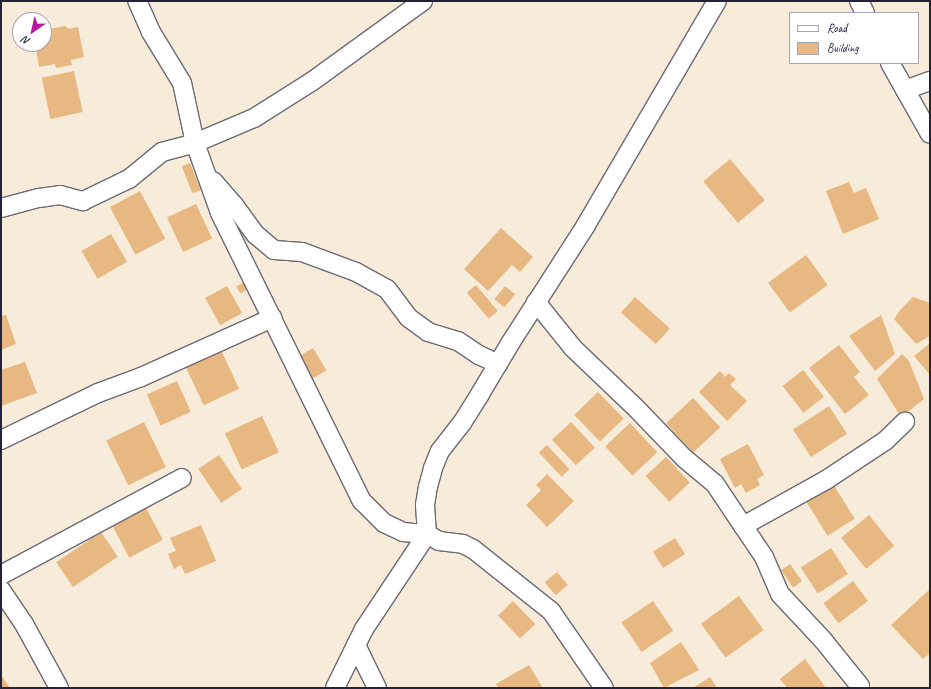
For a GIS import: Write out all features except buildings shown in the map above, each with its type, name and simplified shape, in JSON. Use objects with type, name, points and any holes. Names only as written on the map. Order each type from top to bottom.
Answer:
[{"type":"street","points":[[137,1],[151,32],[182,83],[195,143],[220,213],[362,502],[384,523],[403,532],[427,534],[439,541],[463,544],[473,549],[550,612],[604,688]]},
{"type":"street","points":[[1,208],[38,198],[60,196],[83,201],[130,179],[162,152],[195,143],[254,118],[311,82],[423,1]]},
{"type":"street","points":[[335,688],[364,629],[427,534],[425,505],[433,468],[440,451],[462,423],[536,302],[586,225],[717,1]]},
{"type":"street","points":[[859,1],[864,12]]},
{"type":"street","points":[[891,64],[930,134]]},
{"type":"street","points":[[905,90],[930,80]]},
{"type":"street","points":[[206,174],[234,205],[255,234],[274,250],[302,252],[356,272],[387,289],[409,318],[428,332],[458,342],[478,355],[498,364]]},
{"type":"street","points":[[536,302],[573,348],[634,406],[684,458],[715,484],[764,558],[780,594],[823,640],[860,686],[859,688]]},
{"type":"street","points":[[1,440],[98,393],[141,377],[272,318]]},
{"type":"street","points":[[744,526],[826,480],[885,441],[905,422]]},
{"type":"street","points":[[1,575],[182,478]]},
{"type":"street","points":[[1,590],[24,624],[59,688]]},
{"type":"street","points":[[356,645],[377,688]]}]
